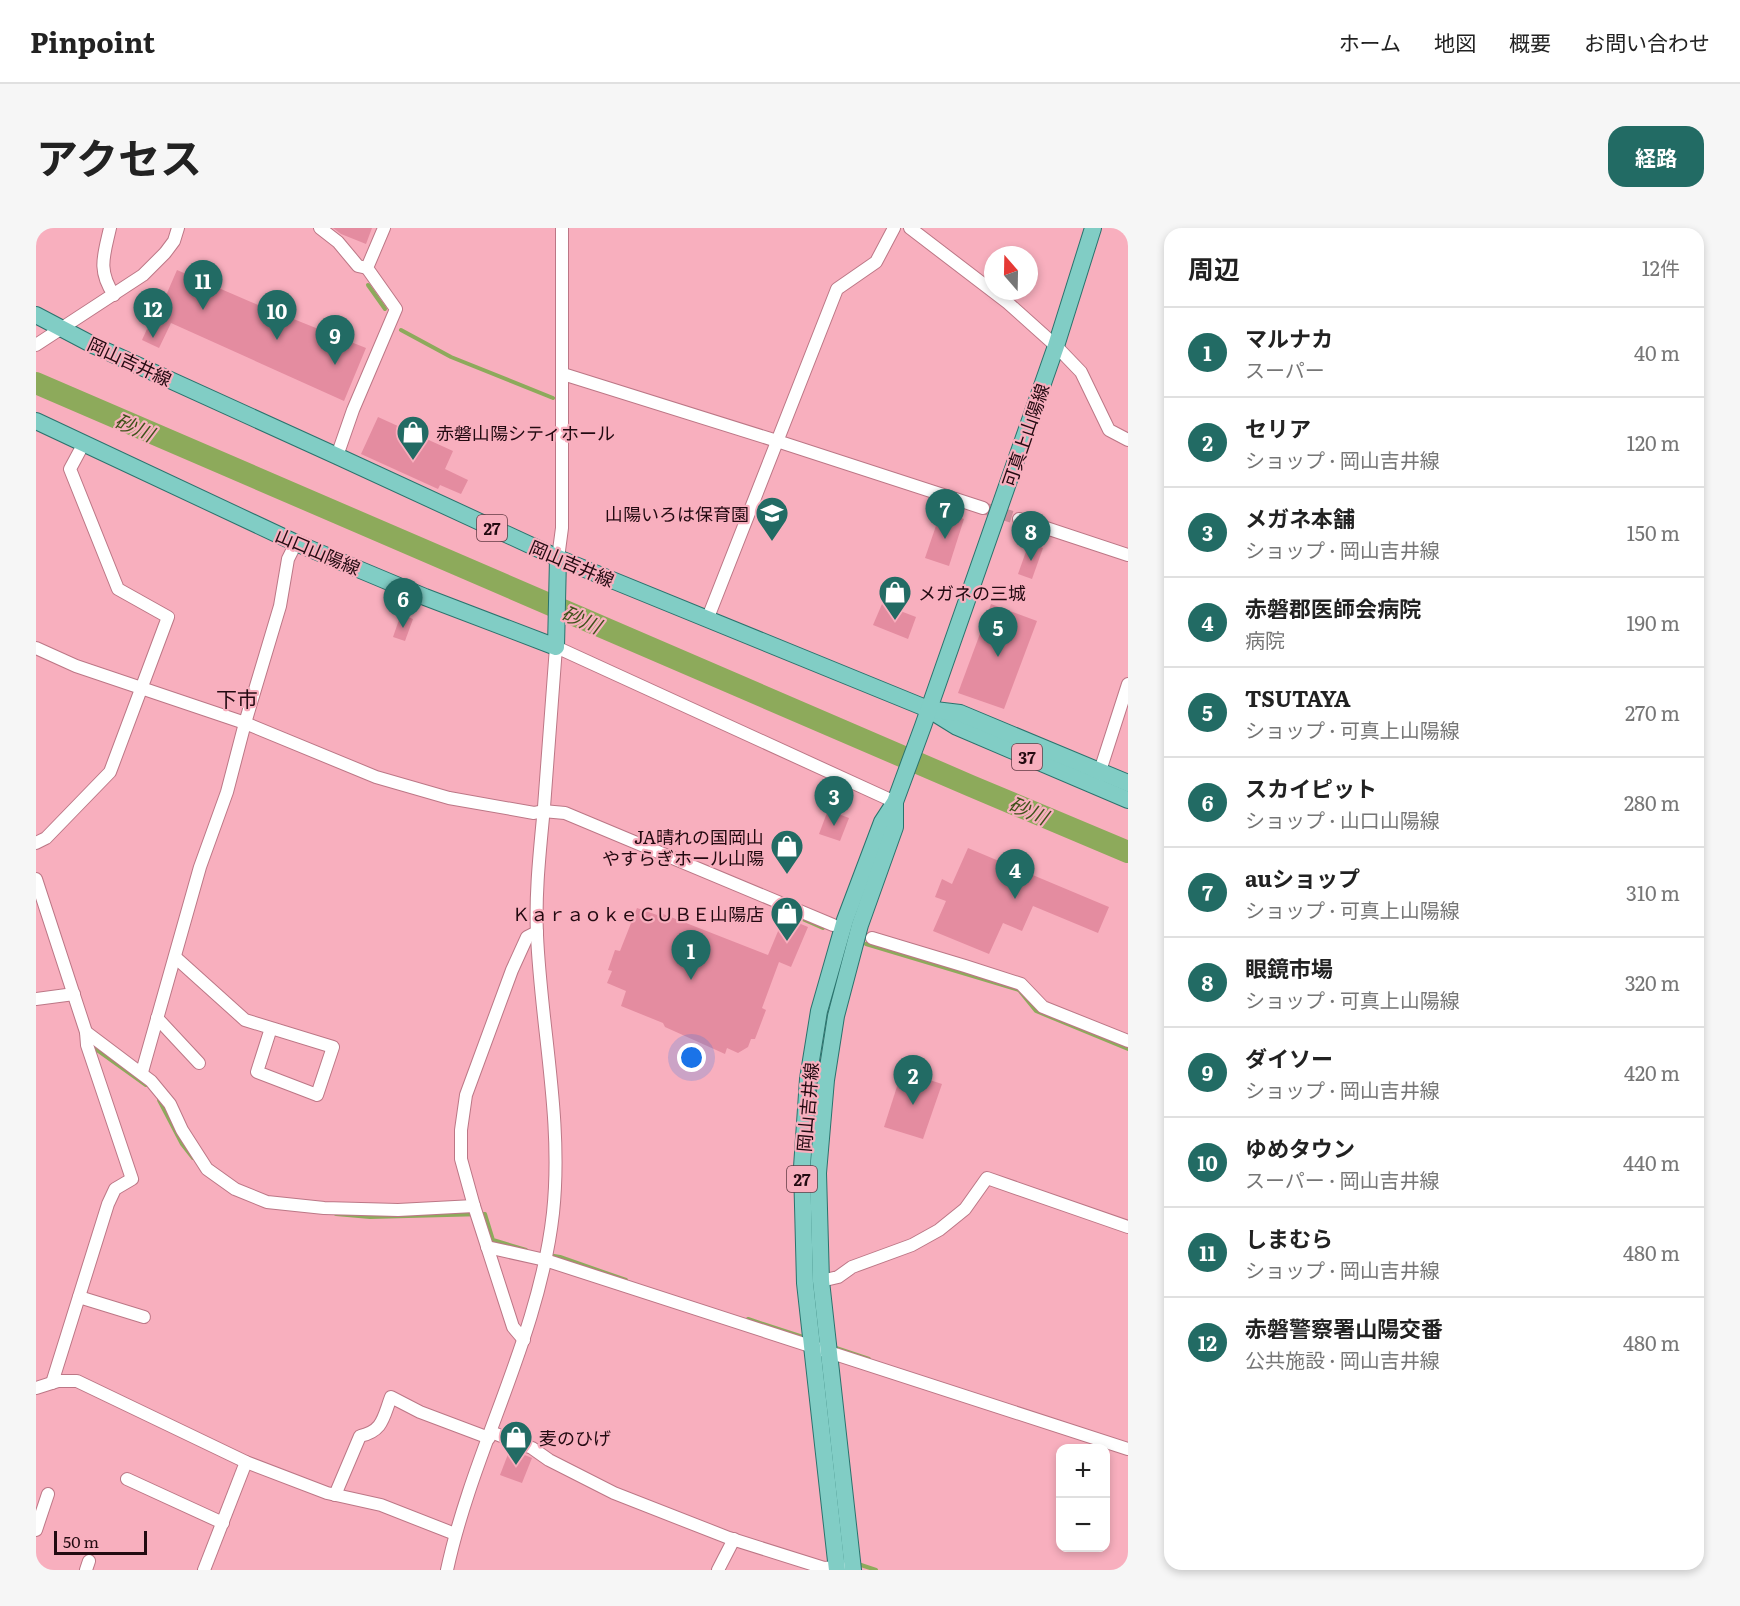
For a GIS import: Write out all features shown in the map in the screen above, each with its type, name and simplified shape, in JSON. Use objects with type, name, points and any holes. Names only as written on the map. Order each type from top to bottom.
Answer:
[{"type":"main road","name":"可真上山陽線","points":[[928,709],[1056,346],[1093,228]]},
{"type":"main road","name":"岡山吉井線","points":[[36,315],[93,345],[558,558],[928,709],[896,802],[882,822],[845,920],[819,1011],[808,1078],[802,1167],[802,1237],[805,1283],[820,1348],[844,1569]]},
{"type":"main road","name":"山口山陽線","points":[[36,421],[296,543],[425,597],[556,640]]},
{"type":"main road","points":[[556,640],[558,558]]},
{"type":"main road","name":"37","points":[[928,709],[957,727],[1098,779],[1128,783]]},
{"type":"main road","name":"37","points":[[1098,779],[1128,800]]},
{"type":"main road","name":"岡山吉井線","points":[[820,1348],[818,1173],[826,1080],[834,1027],[860,925],[895,827],[896,802]]},
{"type":"street","points":[[110,228],[103,261],[105,282],[114,295]]},
{"type":"street","points":[[36,345],[114,295],[156,263],[174,241],[178,228]]},
{"type":"street","points":[[320,228],[338,242],[358,266],[367,268],[396,309],[353,411],[338,456]]},
{"type":"street","points":[[367,268],[384,228]]},
{"type":"street","points":[[558,558],[562,528],[562,228]]},
{"type":"street","points":[[707,620],[837,289],[876,262],[894,228]]},
{"type":"street","points":[[910,228],[1008,303],[1056,346],[1081,372],[1109,430],[1128,440]]},
{"type":"street","points":[[563,374],[983,508]]},
{"type":"street","points":[[36,843],[46,838],[110,772],[168,617],[118,589],[70,469],[84,443]]},
{"type":"street","points":[[1019,519],[1128,555]]},
{"type":"street","points":[[142,1072],[200,867],[227,792],[280,606],[288,559],[296,543]]},
{"type":"street","points":[[447,1570],[455,1534],[524,1340],[545,1260],[553,1213],[556,1144],[540,987],[537,932],[538,867],[556,640],[896,802]]},
{"type":"street","points":[[36,648],[76,666],[245,723],[376,777],[449,798],[534,813],[543,811],[566,813],[833,925]]},
{"type":"street","points":[[1098,779],[1128,684]]},
{"type":"street","points":[[36,879],[86,1032],[87,1045],[132,1179],[115,1189],[108,1204],[52,1383]]},
{"type":"street","points":[[524,1340],[513,1327],[474,1206],[461,1159],[461,1130],[466,1095],[512,970],[527,937],[537,932]]},
{"type":"street","points":[[872,938],[1021,984],[1043,1007],[1128,1041]]},
{"type":"street","points":[[175,957],[245,1020],[333,1047],[317,1095],[257,1072],[271,1028]]},
{"type":"street","points":[[36,999],[74,994]]},
{"type":"street","points":[[157,1018],[198,1063]]},
{"type":"street","points":[[86,1032],[152,1081],[170,1104],[182,1130],[207,1169],[235,1189],[267,1202],[324,1208],[398,1210],[474,1206]]},
{"type":"street","points":[[821,1281],[838,1277],[852,1267],[912,1245],[939,1230],[965,1209],[987,1178],[1128,1227]]},
{"type":"street","points":[[487,1247],[545,1260],[1128,1449]]},
{"type":"street","points":[[79,1297],[144,1317]]},
{"type":"street","points":[[36,1388],[58,1381],[77,1381],[246,1462],[335,1495],[381,1505],[455,1534]]},
{"type":"street","points":[[335,1495],[360,1436],[373,1433],[378,1429],[391,1397],[420,1412],[532,1448],[549,1460],[614,1493],[734,1539],[824,1568],[844,1569]]},
{"type":"street","points":[[204,1570],[246,1462]]},
{"type":"street","points":[[127,1479],[223,1523]]},
{"type":"street","points":[[36,1530],[48,1494]]},
{"type":"street","points":[[718,1570],[734,1539]]},
{"type":"building","points":[[333,228],[372,228],[366,244],[341,234]]},
{"type":"building","points":[[177,270],[366,348],[344,401],[171,323],[159,348],[142,340],[147,329],[151,330]]},
{"type":"building","name":"赤磐山陽シティホール","points":[[378,417],[453,451],[445,469],[468,480],[461,494],[440,485],[438,489],[361,454]]},
{"type":"building","points":[[941,511],[964,519],[949,566],[925,558]]},
{"type":"building","points":[[1029,543],[1043,548],[1032,579],[1018,574]]},
{"type":"building","name":"メガネの三城","points":[[882,604],[916,617],[908,639],[873,625]]},
{"type":"building","points":[[991,604],[1037,621],[1004,709],[958,693]]},
{"type":"building","points":[[401,614],[413,619],[405,641],[393,637]]},
{"type":"building","points":[[828,810],[849,818],[840,841],[819,834]]},
{"type":"building","points":[[968,848],[1109,907],[1098,933],[1033,906],[1022,931],[1003,923],[989,954],[933,931],[946,901],[935,897],[942,879],[952,884]]},
{"type":"building","points":[[637,908],[657,915],[658,912],[768,955],[784,917],[808,927],[791,967],[779,962],[762,1008],[766,1010],[755,1039],[751,1039],[748,1047],[738,1053],[727,1048],[725,1054],[665,1027],[663,1023],[621,1006],[626,991],[607,983],[612,971],[608,970],[615,950],[620,951]]},
{"type":"building","points":[[902,1071],[942,1084],[923,1139],[884,1127]]},
{"type":"building","name":"麦のひげ","points":[[510,1449],[532,1458],[522,1483],[500,1475]]},
{"type":"waterway","points":[[368,285],[385,309]]},
{"type":"waterway","points":[[401,330],[451,357],[553,398]]},
{"type":"waterway","name":"砂川","points":[[36,383],[1128,852]]},
{"type":"waterway","points":[[798,917],[823,928]]},
{"type":"waterway","points":[[866,944],[1019,990],[1036,1011],[1128,1049]]},
{"type":"waterway","points":[[93,1047],[146,1085]]},
{"type":"waterway","points":[[159,1100],[182,1144],[193,1158]]},
{"type":"waterway","points":[[336,1214],[370,1217],[485,1214],[493,1240],[526,1250]]},
{"type":"waterway","points":[[548,1255],[626,1280]]},
{"type":"waterway","points":[[748,1319],[806,1338]]},
{"type":"waterway","points":[[833,1347],[869,1359]]},
{"type":"waterway","points":[[858,1564],[876,1570]]},
{"type":"tunnel","points":[[983,508],[1019,519]]},
{"type":"place","name":"しまむら","points":[[203,310]]},
{"type":"place","name":"赤磐警察署山陽交番","points":[[153,338]]},
{"type":"place","name":"ゆめタウン","points":[[277,340]]},
{"type":"place","name":"ダイソー","points":[[335,365]]},
{"type":"place","name":"赤磐山陽シティホール","points":[[413,461]]},
{"type":"place","name":"auショップ","points":[[945,539]]},
{"type":"place","name":"山陽いろは保育園","points":[[772,542]]},
{"type":"place","name":"眼鏡市場","points":[[1031,561]]},
{"type":"place","name":"メガネの三城","points":[[895,621]]},
{"type":"place","name":"スカイピット","points":[[403,628]]},
{"type":"place","name":"TSUTAYA","points":[[998,657]]},
{"type":"place","name":"メガネ本舗","points":[[834,826]]},
{"type":"place","name":"JA晴れの国岡山 やすらぎホール山陽","points":[[787,875]]},
{"type":"place","name":"赤磐郡医師会病院","points":[[1015,899]]},
{"type":"place","name":"ＫａｒａｏｋｅＣＵＢＥ山陽店","points":[[787,942]]},
{"type":"place","name":"マルナカ","points":[[691,980]]},
{"type":"place","name":"セリア","points":[[913,1105]]},
{"type":"place","name":"麦のひげ","points":[[516,1466]]},
{"type":"district","name":"下市","points":[[237,697]]}]
